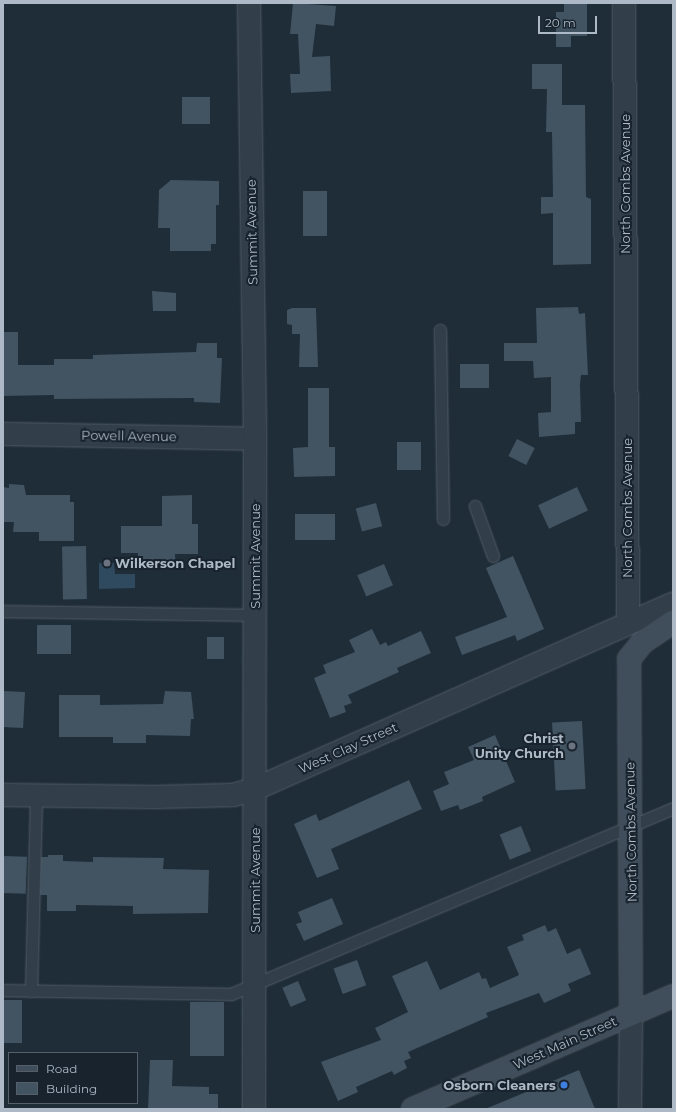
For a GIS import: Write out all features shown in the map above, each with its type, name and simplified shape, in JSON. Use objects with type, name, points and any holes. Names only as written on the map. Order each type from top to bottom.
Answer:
[{"type":"main road","points":[[628,659],[643,642],[673,622]]},
{"type":"main road","name":"North Combs Avenue","points":[[628,659],[631,826],[631,1014]]},
{"type":"main road","name":"West Main Street","points":[[418,1108],[673,996]]},
{"type":"street","name":"Summit Avenue","points":[[249,3],[255,439],[254,1109]]},
{"type":"street","name":"North Combs Avenue","points":[[624,3],[628,659]]},
{"type":"street","name":"Powell Avenue","points":[[3,434],[255,439]]},
{"type":"street","name":"West Clay Street","points":[[3,795],[233,795],[255,789],[673,604]]},
{"type":"street","points":[[630,1109],[631,1014]]},
{"type":"lane","points":[[440,330],[443,519]]},
{"type":"lane","points":[[475,506],[493,556]]},
{"type":"lane","points":[[3,611],[255,615]]},
{"type":"lane","points":[[30,991],[36,795]]},
{"type":"lane","points":[[3,990],[231,994],[673,808]]},
{"type":"water","points":[[99,563],[114,563],[115,574],[135,574],[135,588],[99,589]]},
{"type":"building","points":[[293,3],[336,6],[334,26],[316,24],[312,57],[330,56],[331,91],[291,93],[290,74],[300,74],[298,34],[290,34]]},
{"type":"building","points":[[564,3],[587,3],[587,36],[571,36],[571,47],[556,47],[556,12],[564,12]]},
{"type":"building","points":[[532,64],[562,64],[562,105],[585,105],[586,197],[591,199],[591,264],[553,265],[553,213],[541,214],[541,197],[553,197],[552,132],[546,132],[547,89],[532,89]]},
{"type":"building","points":[[182,97],[210,97],[210,124],[182,124]]},
{"type":"building","points":[[171,180],[219,181],[219,205],[216,205],[216,244],[211,244],[211,251],[170,251],[170,228],[158,228],[159,190]]},
{"type":"building","points":[[303,191],[327,191],[327,236],[303,236]]},
{"type":"building","points":[[152,291],[176,293],[176,311],[153,311]]},
{"type":"building","points":[[578,307],[579,314],[585,313],[588,375],[581,375],[581,422],[575,422],[575,434],[539,437],[538,413],[551,412],[551,377],[534,378],[533,361],[504,361],[504,343],[537,343],[536,308]]},
{"type":"building","points":[[292,308],[316,308],[318,367],[299,367],[300,334],[292,334],[292,325],[287,324],[287,310]]},
{"type":"building","points":[[3,332],[18,332],[18,365],[54,365],[54,359],[93,359],[93,355],[196,352],[197,343],[217,343],[217,358],[222,358],[220,403],[194,402],[194,398],[54,399],[54,395],[3,396]]},
{"type":"building","points":[[460,364],[489,364],[489,388],[460,388]]},
{"type":"building","points":[[308,388],[329,388],[329,447],[335,447],[335,476],[294,477],[293,448],[308,447]]},
{"type":"building","points":[[517,439],[535,448],[526,465],[508,456]]},
{"type":"building","points":[[397,442],[421,442],[421,470],[397,470]]},
{"type":"building","points":[[9,484],[24,485],[26,495],[70,495],[70,502],[74,502],[74,541],[39,541],[39,532],[13,532],[14,522],[3,522],[3,487],[9,488]]},
{"type":"building","points":[[577,487],[588,511],[549,529],[538,505]]},
{"type":"building","points":[[192,495],[192,524],[198,524],[198,554],[175,554],[176,567],[138,567],[138,553],[121,553],[121,526],[162,526],[162,496]]},
{"type":"building","points":[[376,503],[382,526],[362,532],[356,508]]},
{"type":"building","points":[[295,514],[335,514],[335,540],[295,540]]},
{"type":"building","points":[[62,546],[86,546],[87,599],[63,599]]},
{"type":"building","points":[[513,556],[544,629],[517,641],[515,635],[462,655],[455,637],[507,617],[486,568]]},
{"type":"building","points":[[384,564],[393,585],[366,597],[357,575]]},
{"type":"building","points":[[37,625],[71,625],[71,654],[37,654]]},
{"type":"building","points":[[372,629],[380,645],[386,642],[388,646],[421,631],[431,653],[397,668],[399,672],[348,695],[352,703],[344,706],[346,712],[330,718],[314,678],[326,673],[323,665],[355,652],[349,640]]},
{"type":"building","points":[[207,637],[224,637],[224,659],[207,659]]},
{"type":"building","points":[[4,691],[25,692],[23,728],[3,727]]},
{"type":"building","points":[[165,691],[191,692],[194,719],[191,719],[190,736],[146,735],[146,743],[113,743],[113,737],[59,737],[59,695],[100,695],[100,705],[163,704]]},
{"type":"building","points":[[582,721],[586,789],[556,790],[552,723]]},
{"type":"building","points":[[495,735],[515,782],[482,797],[483,801],[460,810],[458,805],[441,811],[433,791],[449,784],[444,772],[474,760],[468,747]]},
{"type":"building","points":[[409,780],[422,809],[331,849],[339,869],[317,878],[294,824],[316,814],[319,821]]},
{"type":"building","points":[[521,826],[531,851],[510,860],[500,835]]},
{"type":"building","points":[[48,855],[63,855],[63,861],[93,862],[93,857],[164,858],[163,869],[209,870],[208,913],[133,914],[133,906],[76,905],[76,911],[47,911],[47,895],[40,895],[41,857],[48,857]]},
{"type":"building","points":[[3,856],[27,857],[26,894],[3,893]]},
{"type":"building","points":[[332,898],[343,924],[304,941],[296,924],[302,922],[298,912]]},
{"type":"building","points":[[545,925],[548,932],[556,928],[567,954],[580,948],[591,974],[568,984],[571,991],[544,1003],[539,993],[486,1013],[488,1017],[408,1052],[411,1058],[404,1061],[407,1068],[394,1075],[392,1071],[356,1087],[358,1092],[338,1101],[321,1062],[381,1040],[375,1028],[408,1012],[392,976],[427,961],[440,990],[479,972],[482,979],[486,978],[490,988],[519,975],[507,947],[524,940],[522,935]]},
{"type":"building","points":[[357,960],[366,985],[343,994],[334,969]]},
{"type":"building","points":[[298,981],[306,1000],[291,1007],[282,988]]},
{"type":"building","points":[[3,1000],[22,1000],[22,1043],[3,1043]]},
{"type":"building","points":[[190,1002],[224,1002],[224,1056],[190,1056]]},
{"type":"building","points":[[150,1060],[173,1060],[172,1086],[209,1087],[209,1094],[218,1094],[218,1109],[148,1109]]},
{"type":"building","name":"Osborn Cleaners","points":[[579,1070],[595,1109],[485,1109]]},
{"type":"place","name":"Wilkerson Chapel","points":[[107,563]]},
{"type":"place","name":"Christ Unity Church","points":[[572,746]]},
{"type":"place","name":"Osborn Cleaners","points":[[564,1085]]}]
